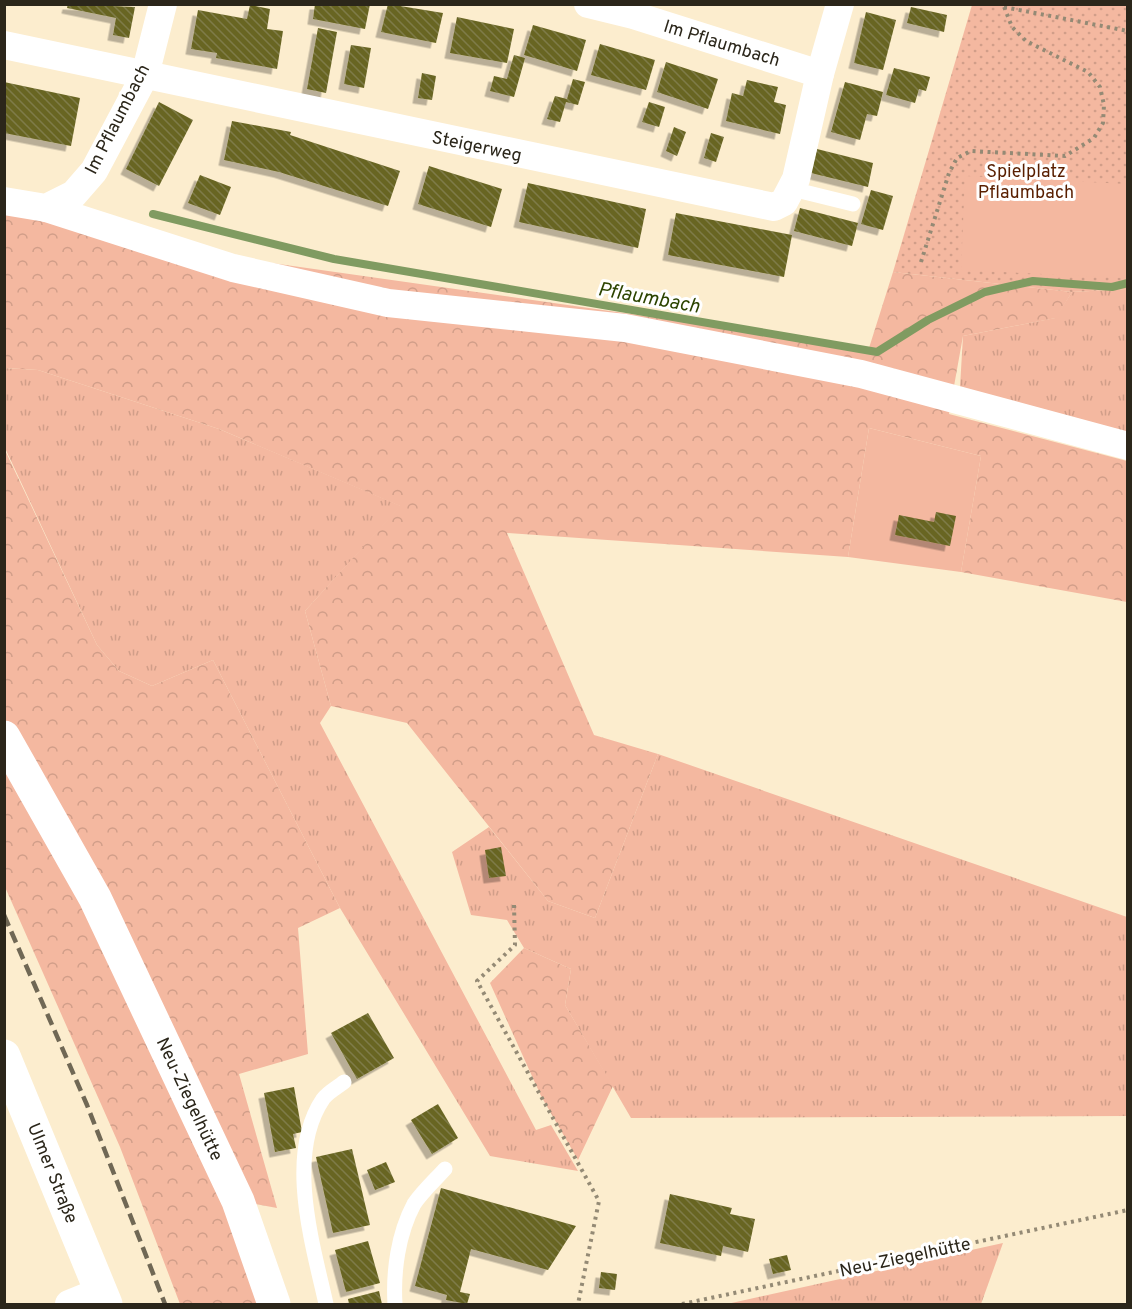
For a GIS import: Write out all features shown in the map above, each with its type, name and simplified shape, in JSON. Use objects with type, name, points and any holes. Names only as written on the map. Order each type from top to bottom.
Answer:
[{"type":"street","name":"Im Pflaumbach","points":[[46,208],[74,194],[94,171],[145,75],[163,4]]},
{"type":"street","name":"Im Pflaumbach","points":[[588,4],[643,18],[820,74]]},
{"type":"street","points":[[794,184],[820,74],[840,4]]},
{"type":"street","points":[[4,45],[145,75]]},
{"type":"street","name":"Steigerweg","points":[[145,75],[774,207],[784,202],[794,184]]},
{"type":"street","points":[[4,201],[46,208],[233,268],[388,303],[649,333],[861,374],[1128,446]]},
{"type":"street","name":"Neu-Ziegelhütte","points":[[4,736],[95,898],[238,1201],[274,1305]]},
{"type":"street","name":"Ulmer Straße","points":[[4,1056],[104,1298]]},
{"type":"street","points":[[69,1305],[104,1298]]},
{"type":"lane","points":[[794,184],[853,204]]},
{"type":"lane","points":[[326,1305],[305,1212],[303,1168],[312,1120],[324,1097],[344,1082]]},
{"type":"lane","points":[[395,1305],[394,1282],[401,1238],[415,1204],[445,1169]]},
{"type":"path","points":[[1003,6],[1128,31]]},
{"type":"path","points":[[921,262],[949,173],[957,158],[971,150],[1065,156],[1094,138],[1103,123],[1104,105],[1100,87],[1088,72],[1026,41],[1012,27],[1003,6]]},
{"type":"path","points":[[514,905],[516,945],[477,981],[599,1201],[578,1305]]},
{"type":"path","name":"Neu-Ziegelhütte","points":[[682,1305],[1128,1210]]},
{"type":"green space","name":"Spielplatz Pflaumbach","points":[[972,5],[1127,5],[1127,289],[1072,292],[893,272]]},
{"type":"green space","points":[[965,176],[1127,184],[1127,278],[961,270]]},
{"type":"green space","points":[[4,201],[118,241],[869,348],[893,272],[1072,292],[1056,318],[963,336],[949,414],[1127,461],[1127,602],[961,572],[981,456],[869,428],[848,557],[507,533],[594,735],[658,754],[595,918],[548,901],[407,723],[331,706],[305,611],[400,506],[219,429],[38,370],[5,368]]},
{"type":"green space","points":[[1127,289],[1127,432],[960,387],[963,336],[1055,318],[1072,292]]},
{"type":"green space","points":[[4,368],[38,370],[219,429],[401,506],[305,611],[331,706],[320,723],[536,1130],[551,1125],[578,1171],[490,1156],[340,908],[213,660],[152,686],[119,671],[97,645],[5,448]]},
{"type":"green space","points":[[869,428],[981,456],[961,572],[848,557]]},
{"type":"green space","points":[[4,448],[97,645],[119,671],[152,686],[213,660],[340,908],[298,928],[308,1054],[239,1074],[277,1208],[238,1201],[229,1207],[263,1304],[180,1304],[120,1147],[5,887]]},
{"type":"green space","points":[[658,754],[1127,917],[1127,1116],[631,1118],[565,1005],[571,969],[524,948],[507,920],[471,915],[452,852],[489,827],[548,901],[595,918]]},
{"type":"green space","points":[[524,948],[571,969],[565,1005],[613,1086],[578,1160],[541,1096],[490,983]]},
{"type":"green space","points":[[1003,1243],[981,1304],[727,1304]]},
{"type":"building","points":[[68,4],[135,7],[129,38],[113,35],[116,18],[67,8]]},
{"type":"building","points":[[315,4],[370,4],[365,29],[313,19]]},
{"type":"building","points":[[388,4],[443,13],[436,43],[381,32]]},
{"type":"building","points":[[250,5],[270,9],[267,29],[283,31],[277,69],[216,58],[217,53],[191,49],[198,10],[247,19]]},
{"type":"building","points":[[911,7],[947,15],[944,32],[907,23]]},
{"type":"building","points":[[866,12],[896,20],[883,70],[854,63]]},
{"type":"building","points":[[457,17],[514,29],[507,63],[450,53]]},
{"type":"building","points":[[533,25],[586,40],[577,71],[524,55]]},
{"type":"building","points":[[318,28],[337,32],[326,93],[307,89]]},
{"type":"building","points":[[600,44],[655,60],[646,90],[591,75]]},
{"type":"building","points":[[351,45],[371,48],[364,88],[344,84]]},
{"type":"building","points":[[514,55],[525,58],[514,97],[490,91],[494,76],[507,79]]},
{"type":"building","points":[[666,62],[718,79],[708,109],[657,92]]},
{"type":"building","points":[[894,68],[930,77],[926,91],[919,89],[915,103],[886,95]]},
{"type":"building","points":[[422,73],[436,76],[432,100],[418,98]]},
{"type":"building","points":[[573,79],[585,82],[578,105],[566,102],[560,122],[547,119],[555,96],[567,99]]},
{"type":"building","points":[[747,80],[778,87],[774,102],[786,105],[780,134],[726,121],[732,93],[743,96]]},
{"type":"building","points":[[4,82],[80,98],[71,146],[4,133]]},
{"type":"building","points":[[845,82],[883,92],[877,116],[867,114],[860,140],[831,132]]},
{"type":"building","points":[[159,102],[193,120],[159,186],[126,169]]},
{"type":"building","points":[[649,102],[665,107],[659,127],[642,122]]},
{"type":"building","points":[[232,121],[291,132],[290,135],[400,171],[388,206],[279,172],[224,160]]},
{"type":"building","points":[[674,127],[686,132],[677,156],[666,151]]},
{"type":"building","points":[[711,133],[724,137],[716,162],[704,158]]},
{"type":"building","points":[[817,149],[873,163],[868,187],[811,173]]},
{"type":"building","points":[[429,166],[502,189],[491,227],[418,204]]},
{"type":"building","points":[[200,175],[231,187],[220,215],[188,203]]},
{"type":"building","points":[[528,183],[646,209],[638,248],[519,222]]},
{"type":"building","points":[[871,190],[893,196],[883,230],[861,224]]},
{"type":"building","points":[[800,208],[858,223],[852,246],[794,231]]},
{"type":"building","points":[[676,213],[792,235],[784,277],[668,255]]},
{"type":"building","points":[[936,512],[956,516],[950,546],[895,535],[899,515],[934,522]]},
{"type":"building","points":[[501,847],[506,876],[489,878],[485,850]]},
{"type":"building","points":[[368,1013],[394,1058],[357,1079],[331,1033]]},
{"type":"building","points":[[294,1087],[302,1132],[293,1134],[296,1148],[275,1152],[264,1093]]},
{"type":"building","points":[[438,1104],[458,1138],[432,1154],[411,1120]]},
{"type":"building","points":[[352,1149],[370,1225],[333,1233],[316,1157]]},
{"type":"building","points":[[386,1162],[395,1182],[375,1190],[367,1170]]},
{"type":"building","points":[[441,1188],[576,1226],[548,1270],[471,1249],[460,1292],[470,1294],[467,1304],[446,1300],[447,1295],[415,1286]]},
{"type":"building","points":[[670,1194],[732,1208],[730,1214],[755,1219],[748,1252],[723,1246],[721,1256],[660,1243]]},
{"type":"building","points":[[368,1241],[380,1283],[346,1292],[335,1250]]},
{"type":"building","points":[[787,1255],[791,1270],[773,1274],[769,1259]]},
{"type":"building","points":[[601,1272],[617,1274],[615,1290],[599,1288]]},
{"type":"building","points":[[379,1291],[382,1304],[349,1304],[348,1299]]},
{"type":"waterway","name":"Pflaumbach","points":[[153,214],[334,259],[877,352],[928,320],[985,292],[1033,281],[1112,287],[1128,283]]},
{"type":"railway","points":[[4,915],[87,1105],[165,1304]]}]
